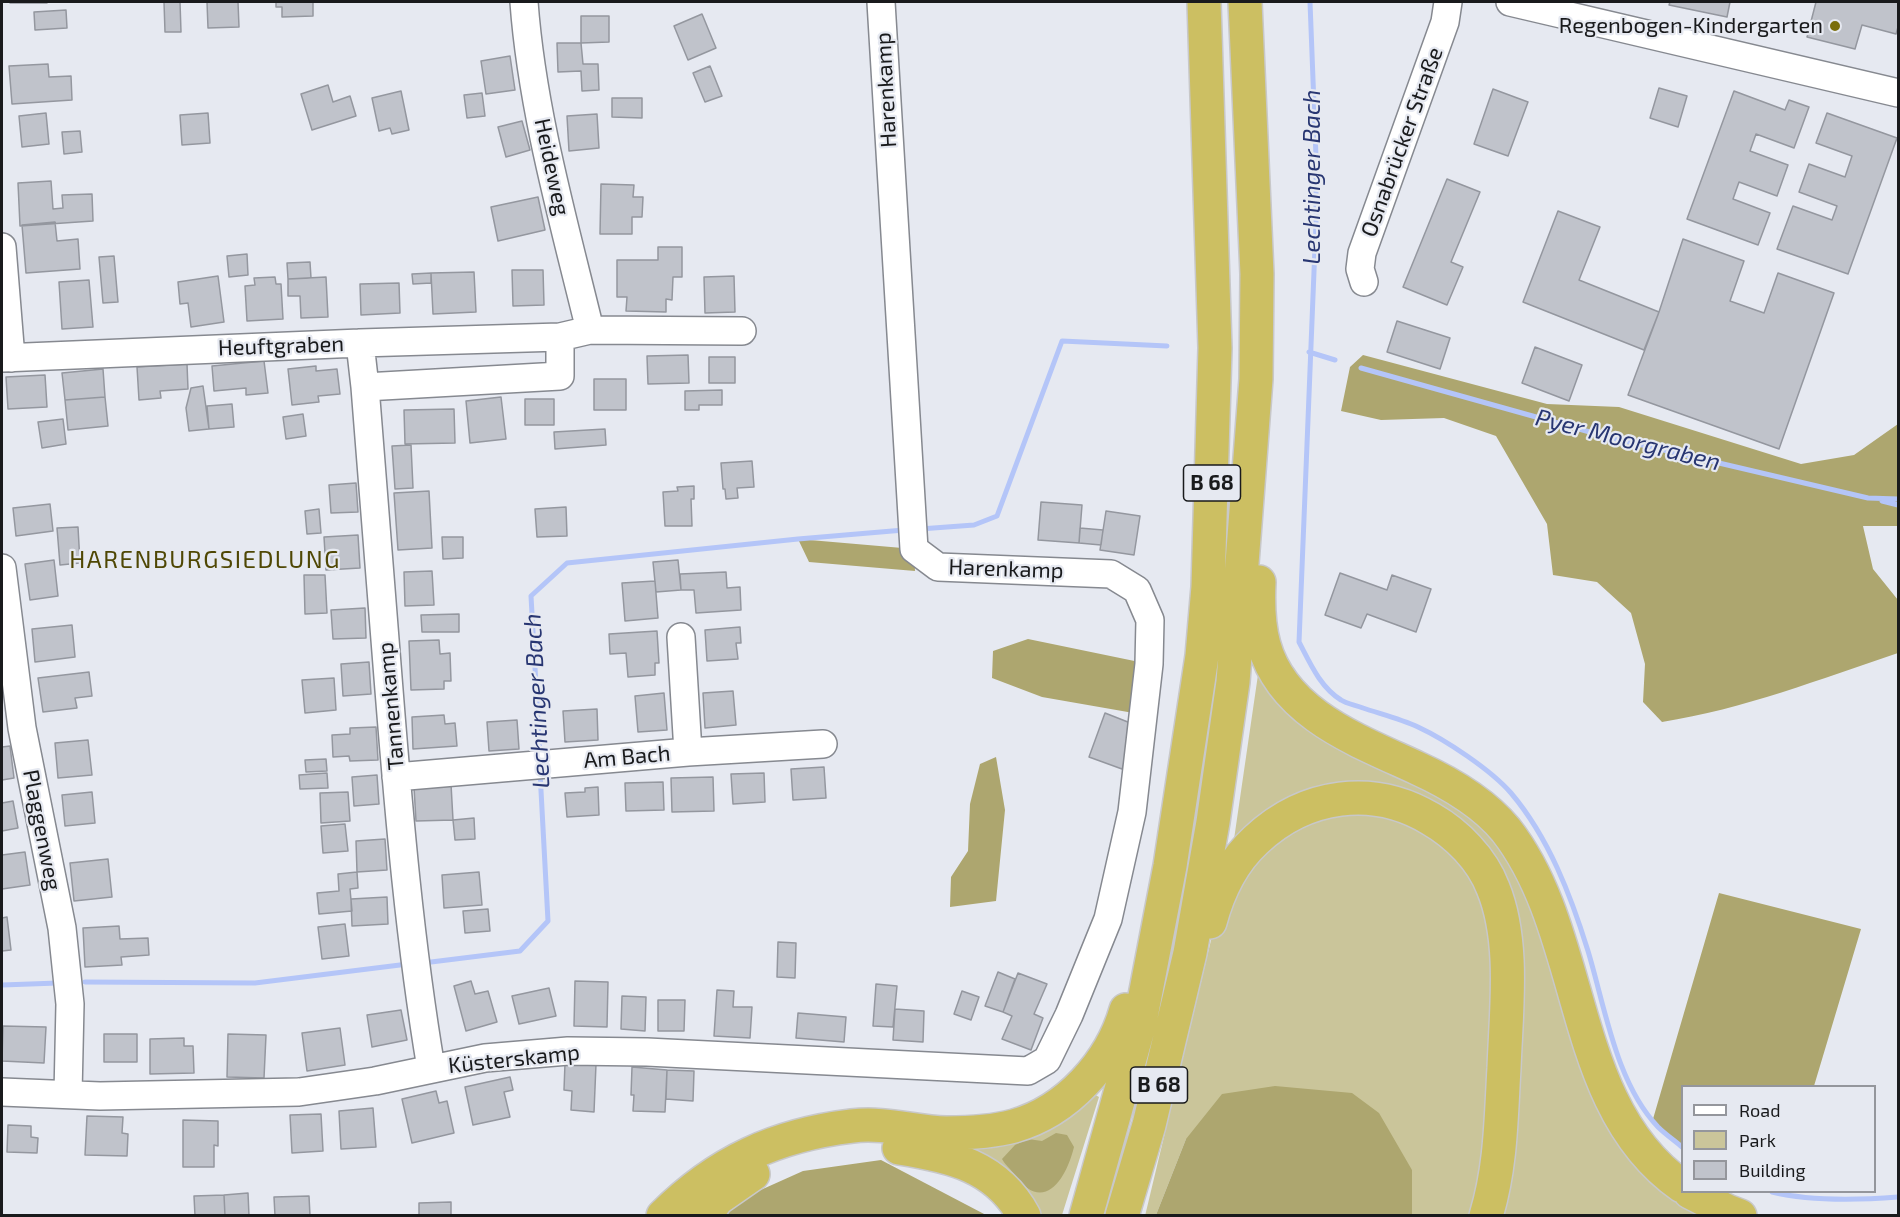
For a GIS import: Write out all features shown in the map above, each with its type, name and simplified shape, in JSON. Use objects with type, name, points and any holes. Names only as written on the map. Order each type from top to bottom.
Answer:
[{"type":"highway","name":"B 68","points":[[1086,1215],[1140,1022],[1172,855],[1202,656],[1208,587],[1215,348],[1204,2]]},
{"type":"highway","name":"B 68","points":[[1122,1215],[1149,1125],[1190,953],[1213,822],[1233,682],[1256,378],[1257,274],[1245,2]]},
{"type":"highway","points":[[1256,378],[1266,407],[1259,621],[1264,647],[1278,676],[1297,701],[1323,721],[1353,739],[1444,781],[1477,802],[1504,829],[1529,863],[1547,901],[1596,1058],[1614,1104],[1629,1131],[1650,1158],[1681,1184]]},
{"type":"highway","points":[[1190,953],[1208,928],[1217,897],[1232,870],[1254,841],[1281,819],[1313,804],[1343,797],[1377,799],[1414,809],[1447,828],[1474,855],[1493,888],[1504,932],[1508,982],[1499,1165],[1486,1215]]},
{"type":"highway","points":[[663,1215],[687,1192],[729,1162],[772,1143],[809,1132],[854,1125],[891,1125],[943,1132],[976,1133],[1014,1126],[1042,1115],[1080,1088],[1105,1057],[1123,1020],[1134,981],[1152,959]]},
{"type":"highway","points":[[705,1215],[717,1198],[749,1175],[790,1159],[843,1147],[890,1146],[935,1154],[969,1164],[996,1181],[1024,1215]]},
{"type":"highway","points":[[1694,1193],[1727,1211],[1740,1215]]},
{"type":"street","name":"Heideweg","points":[[524,2],[527,45],[544,135],[590,330]]},
{"type":"street","name":"Harenkamp","points":[[881,2],[914,549],[938,567],[1111,574],[1137,590],[1150,620],[1149,664],[1132,812],[1108,919],[1069,1015],[1047,1060],[1028,1071]]},
{"type":"street","name":"Osnabrücker Straße","points":[[1364,282],[1360,268],[1362,252],[1445,22],[1448,2]]},
{"type":"street","points":[[1510,2],[1899,93]]},
{"type":"street","points":[[2,247],[6,358]]},
{"type":"street","name":"Heuftgraben","points":[[6,358],[560,337],[590,330],[742,332]]},
{"type":"street","points":[[365,387],[560,376],[560,337]]},
{"type":"street","name":"Tannenkamp","points":[[360,343],[411,935],[431,1068]]},
{"type":"street","name":"Plaggenweg","points":[[2,568],[22,728],[62,928],[70,1004],[69,1094]]},
{"type":"street","points":[[681,638],[688,752]]},
{"type":"street","name":"Am Bach","points":[[396,777],[688,752],[823,744]]},
{"type":"street","name":"Küsterskamp","points":[[2,1092],[100,1096],[299,1092],[375,1081],[485,1058],[568,1051],[647,1052],[1028,1071]]},
{"type":"green space","points":[[1260,661],[1409,777],[1475,819],[1504,850],[1530,903],[1582,1063],[1681,1182],[1681,1193],[1690,1193],[1708,1215],[1494,1215],[1496,873],[1388,792],[1232,853]]},
{"type":"green space","points":[[1362,809],[1430,830],[1460,860],[1482,894],[1492,939],[1493,1060],[1475,1215],[1412,1215],[1412,1170],[1186,1139],[1156,1215],[1145,1216],[1218,911],[1271,833]]},
{"type":"green space","points":[[1092,1093],[1099,1097],[1062,1215],[1036,1215],[963,1143]]},
{"type":"shaded area","points":[[1363,355],[1547,404],[1619,407],[1801,464],[1854,455],[1898,424],[1898,526],[1863,526],[1873,569],[1898,600],[1898,653],[1752,701],[1662,722],[1643,702],[1645,664],[1631,613],[1597,582],[1553,575],[1547,524],[1496,436],[1444,418],[1381,420],[1341,411],[1350,367]]},
{"type":"shaded area","points":[[798,539],[914,549],[915,571],[809,562]]},
{"type":"shaded area","points":[[1028,639],[1149,664],[1145,715],[1042,697],[992,678],[993,651]]},
{"type":"shaded area","points":[[996,757],[1005,810],[996,901],[950,907],[951,877],[968,851],[970,804],[980,764]]},
{"type":"shaded area","points":[[1719,893],[1861,929],[1814,1085],[1681,1085],[1681,1146],[1653,1119]]},
{"type":"shaded area","points":[[1275,1086],[1352,1093],[1379,1113],[1412,1170],[1412,1215],[1156,1215],[1186,1139],[1222,1094]]},
{"type":"shaded area","points":[[1056,1133],[1067,1135],[1074,1147],[1070,1159],[1059,1181],[1052,1188],[1044,1192],[1034,1192],[1025,1186],[1002,1159],[1015,1145],[1028,1139],[1042,1141]]},
{"type":"shaded area","points":[[881,1160],[986,1215],[725,1216],[745,1197],[803,1171]]},
{"type":"building","points":[[47,2],[47,3],[10,3]]},
{"type":"building","points":[[164,2],[180,2],[181,32],[165,32]]},
{"type":"building","points":[[207,2],[238,2],[239,27],[208,28]]},
{"type":"building","points":[[276,2],[313,2],[313,16],[282,17],[282,7],[276,7]]},
{"type":"building","points":[[1670,2],[1730,2],[1727,17],[1669,5]]},
{"type":"building","name":"Regenbogen-Kindergarten","points":[[1816,2],[1898,2],[1896,34],[1862,25],[1855,49],[1807,37]]},
{"type":"building","points":[[66,10],[67,28],[35,30],[34,12]]},
{"type":"building","points":[[702,14],[716,48],[688,60],[674,26]]},
{"type":"building","points":[[581,16],[609,16],[609,42],[581,43]]},
{"type":"building","points":[[557,43],[581,43],[583,64],[598,64],[599,90],[582,91],[581,71],[558,72]]},
{"type":"building","points":[[510,56],[515,90],[486,94],[481,61]]},
{"type":"building","points":[[48,64],[49,77],[71,76],[72,100],[12,104],[9,66]]},
{"type":"building","points":[[710,66],[722,96],[705,102],[693,73]]},
{"type":"building","points":[[328,85],[333,102],[350,96],[356,116],[312,130],[301,94]]},
{"type":"building","points":[[1659,88],[1687,96],[1678,127],[1650,118]]},
{"type":"building","points":[[1493,89],[1528,102],[1508,156],[1474,144]]},
{"type":"building","points":[[401,91],[409,130],[392,134],[390,128],[379,131],[372,98]]},
{"type":"building","points":[[1734,91],[1785,110],[1789,100],[1809,107],[1794,148],[1756,134],[1750,151],[1788,165],[1777,196],[1739,182],[1733,199],[1770,213],[1758,245],[1687,219]]},
{"type":"building","points":[[482,93],[485,116],[467,118],[464,95]]},
{"type":"building","points":[[612,98],[642,98],[642,118],[612,117]]},
{"type":"building","points":[[46,113],[49,144],[22,147],[19,116]]},
{"type":"building","points":[[208,113],[210,143],[182,145],[180,115]]},
{"type":"building","points":[[1827,113],[1897,138],[1848,274],[1777,249],[1793,206],[1832,220],[1837,206],[1799,192],[1809,164],[1845,177],[1852,156],[1816,143]]},
{"type":"building","points":[[597,114],[599,148],[569,151],[567,116]]},
{"type":"building","points":[[522,121],[530,150],[506,157],[498,127]]},
{"type":"building","points":[[80,131],[82,152],[64,154],[62,132]]},
{"type":"building","points":[[1447,179],[1480,192],[1451,262],[1463,267],[1447,305],[1403,287]]},
{"type":"building","points":[[51,181],[53,209],[63,208],[62,195],[92,194],[93,221],[20,226],[18,183]]},
{"type":"building","points":[[601,184],[634,185],[633,197],[643,197],[642,217],[632,217],[632,234],[600,234]]},
{"type":"building","points":[[538,197],[545,230],[498,241],[491,207]]},
{"type":"building","points":[[1558,211],[1600,227],[1579,280],[1659,312],[1644,350],[1523,302]]},
{"type":"building","points":[[55,222],[57,241],[78,239],[80,269],[26,273],[22,225]]},
{"type":"building","points":[[1683,239],[1744,261],[1730,301],[1764,313],[1778,273],[1834,293],[1779,449],[1628,395]]},
{"type":"building","points":[[658,247],[682,247],[682,277],[673,277],[672,300],[666,299],[666,312],[626,311],[627,297],[617,297],[617,260],[658,260]]},
{"type":"building","points":[[247,254],[248,275],[229,277],[227,256]]},
{"type":"building","points":[[114,256],[118,302],[103,303],[99,257]]},
{"type":"building","points":[[310,262],[311,278],[288,279],[287,263]]},
{"type":"building","points":[[512,270],[543,270],[544,305],[513,306]]},
{"type":"building","points":[[474,272],[476,312],[433,314],[431,273]]},
{"type":"building","points":[[431,273],[431,283],[413,284],[412,274]]},
{"type":"building","points":[[218,276],[224,322],[191,327],[188,303],[180,304],[178,282]]},
{"type":"building","points":[[734,276],[735,312],[705,313],[704,277]]},
{"type":"building","points":[[275,277],[276,284],[281,284],[283,319],[247,321],[245,286],[255,285],[254,278]]},
{"type":"building","points":[[326,277],[328,317],[301,318],[300,296],[288,296],[288,279]]},
{"type":"building","points":[[89,280],[93,327],[62,329],[59,282]]},
{"type":"building","points":[[399,283],[400,313],[361,315],[360,284]]},
{"type":"building","points":[[1397,321],[1450,338],[1440,369],[1387,352]]},
{"type":"building","points":[[1535,347],[1582,365],[1569,401],[1522,383]]},
{"type":"building","points":[[688,355],[689,383],[648,384],[647,356]]},
{"type":"building","points":[[709,357],[735,357],[735,383],[709,383]]},
{"type":"building","points":[[264,361],[268,393],[246,395],[246,388],[214,391],[212,366]]},
{"type":"building","points":[[187,364],[188,389],[160,391],[161,398],[139,400],[137,367]]},
{"type":"building","points":[[316,366],[316,371],[337,369],[340,394],[318,396],[319,402],[292,405],[288,369]]},
{"type":"building","points":[[103,369],[105,397],[65,400],[62,373]]},
{"type":"building","points":[[45,375],[47,407],[8,409],[6,377]]},
{"type":"building","points":[[594,379],[626,379],[626,410],[594,410]]},
{"type":"building","points":[[203,386],[209,429],[189,431],[186,408],[191,388]]},
{"type":"building","points":[[722,390],[722,405],[699,405],[699,410],[685,410],[685,391]]},
{"type":"building","points":[[105,397],[108,426],[68,430],[65,400]]},
{"type":"building","points":[[501,397],[506,439],[470,443],[466,401]]},
{"type":"building","points":[[525,399],[554,399],[554,425],[525,425]]},
{"type":"building","points":[[232,404],[234,427],[209,429],[207,406]]},
{"type":"building","points":[[454,409],[455,443],[405,444],[404,410]]},
{"type":"building","points":[[303,414],[306,436],[286,439],[283,417]]},
{"type":"building","points":[[63,419],[66,444],[42,448],[38,422]]},
{"type":"building","points":[[605,429],[606,445],[555,449],[554,432]]},
{"type":"building","points":[[411,445],[413,488],[395,489],[392,446]]},
{"type":"building","points":[[752,461],[754,487],[737,488],[738,498],[726,499],[721,463]]},
{"type":"building","points":[[356,483],[358,512],[331,513],[329,485]]},
{"type":"building","points":[[694,486],[694,499],[691,499],[692,526],[665,526],[663,492],[678,491],[677,487]]},
{"type":"building","points":[[429,491],[432,548],[398,550],[394,493]]},
{"type":"building","points":[[1041,502],[1082,505],[1079,543],[1038,540]]},
{"type":"building","points":[[50,504],[53,531],[16,536],[13,508]]},
{"type":"building","points":[[566,507],[567,536],[537,537],[535,509]]},
{"type":"building","points":[[319,509],[321,533],[307,534],[305,511]]},
{"type":"building","points":[[1106,511],[1140,516],[1134,555],[1100,550]]},
{"type":"building","points":[[78,527],[80,563],[60,565],[57,528]]},
{"type":"building","points":[[1080,528],[1103,530],[1101,545],[1079,543]]},
{"type":"building","points":[[358,535],[360,568],[326,570],[324,537]]},
{"type":"building","points":[[442,537],[463,537],[463,558],[443,559]]},
{"type":"building","points":[[54,560],[58,596],[30,600],[25,564]]},
{"type":"building","points":[[678,560],[681,590],[656,592],[653,562]]},
{"type":"building","points":[[432,571],[434,605],[405,606],[404,572]]},
{"type":"building","points":[[726,572],[727,588],[740,587],[741,610],[696,613],[694,590],[681,590],[680,574]]},
{"type":"building","points":[[1340,573],[1387,590],[1392,575],[1431,589],[1416,632],[1367,614],[1361,628],[1325,615]]},
{"type":"building","points":[[304,575],[325,575],[327,613],[305,614]]},
{"type":"building","points":[[655,581],[658,618],[625,621],[622,583]]},
{"type":"building","points":[[365,608],[366,638],[333,639],[331,610]]},
{"type":"building","points":[[459,614],[459,632],[422,632],[421,615]]},
{"type":"building","points":[[72,625],[75,657],[35,662],[32,629]]},
{"type":"building","points":[[740,627],[741,643],[736,643],[738,659],[707,661],[705,630]]},
{"type":"building","points":[[657,631],[659,663],[655,663],[655,675],[628,677],[626,653],[610,654],[609,634]]},
{"type":"building","points":[[439,640],[440,654],[450,653],[451,681],[444,681],[444,689],[411,690],[409,641]]},
{"type":"building","points":[[369,662],[371,694],[343,696],[341,664]]},
{"type":"building","points":[[89,672],[92,696],[75,698],[77,708],[43,712],[38,678]]},
{"type":"building","points":[[334,678],[336,710],[305,713],[302,680]]},
{"type":"building","points":[[733,691],[736,725],[705,728],[703,693]]},
{"type":"building","points":[[664,693],[667,730],[638,732],[635,696]]},
{"type":"building","points":[[597,709],[598,740],[565,742],[563,711]]},
{"type":"building","points":[[1105,713],[1138,726],[1122,769],[1089,757]]},
{"type":"building","points":[[444,715],[445,724],[455,723],[457,746],[413,749],[412,717]]},
{"type":"building","points":[[517,720],[519,749],[489,751],[487,722]]},
{"type":"building","points":[[376,727],[378,760],[350,761],[349,756],[333,757],[332,735],[350,734],[350,728]]},
{"type":"building","points":[[88,740],[92,775],[58,778],[55,743]]},
{"type":"building","points":[[10,746],[14,778],[2,780],[2,747]]},
{"type":"building","points":[[326,759],[327,771],[306,772],[305,760]]},
{"type":"building","points":[[824,767],[826,798],[793,800],[791,769]]},
{"type":"building","points":[[327,773],[328,788],[300,789],[299,775]]},
{"type":"building","points":[[764,773],[765,802],[733,804],[731,774]]},
{"type":"building","points":[[377,775],[379,804],[354,806],[352,777]]},
{"type":"building","points":[[713,777],[714,811],[672,812],[671,778]]},
{"type":"building","points":[[663,782],[664,810],[626,811],[625,783]]},
{"type":"building","points":[[451,784],[453,820],[416,821],[414,787]]},
{"type":"building","points":[[598,787],[599,815],[567,817],[565,793],[585,792],[585,788]]},
{"type":"building","points":[[92,792],[95,823],[65,826],[62,795]]},
{"type":"building","points":[[348,792],[350,821],[321,823],[320,793]]},
{"type":"building","points":[[13,801],[18,828],[2,831],[2,803]]},
{"type":"building","points":[[474,818],[475,839],[455,840],[453,820]]},
{"type":"building","points":[[345,824],[348,851],[323,853],[321,826]]},
{"type":"building","points":[[385,839],[387,870],[357,872],[356,841]]},
{"type":"building","points":[[25,852],[30,885],[2,889],[2,855]]},
{"type":"building","points":[[108,859],[112,897],[74,901],[70,863]]},
{"type":"building","points":[[357,872],[358,888],[350,889],[352,911],[319,914],[317,893],[339,891],[338,874]]},
{"type":"building","points":[[479,872],[482,905],[444,908],[442,875]]},
{"type":"building","points":[[387,897],[388,924],[352,926],[351,899]]},
{"type":"building","points":[[488,909],[490,931],[465,933],[463,911]]},
{"type":"building","points":[[7,917],[11,950],[2,951],[2,918]]},
{"type":"building","points":[[345,924],[349,956],[322,959],[318,927]]},
{"type":"building","points":[[119,926],[120,939],[148,938],[149,955],[121,957],[122,965],[85,967],[83,928]]},
{"type":"building","points":[[778,942],[796,943],[795,978],[777,977]]},
{"type":"building","points":[[998,972],[1015,979],[1003,1012],[985,1006]]},
{"type":"building","points":[[1018,973],[1047,984],[1034,1014],[1043,1018],[1031,1050],[1002,1039],[1012,1016],[1003,1012]]},
{"type":"building","points":[[471,981],[475,994],[488,991],[497,1022],[466,1031],[454,986]]},
{"type":"building","points":[[575,981],[608,982],[607,1027],[574,1026]]},
{"type":"building","points":[[876,984],[897,986],[893,1027],[873,1026]]},
{"type":"building","points":[[549,988],[556,1016],[519,1024],[512,996]]},
{"type":"building","points":[[717,990],[734,991],[733,1007],[752,1007],[750,1038],[714,1036]]},
{"type":"building","points":[[962,991],[979,997],[971,1020],[954,1014]]},
{"type":"building","points":[[622,996],[646,997],[645,1031],[621,1029]]},
{"type":"building","points":[[658,1000],[685,1000],[684,1031],[658,1031]]},
{"type":"building","points":[[895,1009],[924,1011],[923,1042],[893,1040]]},
{"type":"building","points":[[401,1010],[407,1040],[372,1047],[367,1015]]},
{"type":"building","points":[[798,1013],[846,1017],[844,1042],[796,1038]]},
{"type":"building","points":[[3,1026],[46,1027],[44,1063],[2,1061]]},
{"type":"building","points":[[340,1028],[345,1065],[307,1071],[302,1033]]},
{"type":"building","points":[[104,1034],[137,1034],[137,1062],[104,1062]]},
{"type":"building","points":[[228,1034],[266,1035],[264,1078],[227,1077]]},
{"type":"building","points":[[184,1038],[184,1046],[193,1046],[194,1073],[150,1074],[150,1039]]},
{"type":"building","points":[[565,1063],[596,1064],[594,1112],[571,1110],[572,1091],[564,1090]]},
{"type":"building","points":[[632,1067],[667,1070],[665,1112],[633,1111]]},
{"type":"building","points":[[667,1070],[694,1071],[693,1101],[666,1099]]},
{"type":"building","points":[[510,1077],[513,1090],[504,1092],[510,1117],[473,1125],[465,1087]]},
{"type":"building","points":[[436,1091],[439,1103],[447,1101],[454,1133],[412,1143],[402,1099]]},
{"type":"building","points":[[373,1108],[376,1147],[341,1149],[339,1111]]},
{"type":"building","points":[[321,1114],[323,1151],[292,1153],[290,1115]]},
{"type":"building","points":[[87,1116],[123,1117],[122,1133],[128,1134],[127,1156],[85,1155]]},
{"type":"building","points":[[183,1120],[218,1121],[218,1146],[214,1145],[214,1167],[183,1167]]},
{"type":"building","points":[[8,1125],[31,1126],[31,1137],[38,1138],[37,1153],[7,1152]]},
{"type":"building","points":[[248,1193],[249,1216],[225,1216],[224,1195]]},
{"type":"building","points":[[224,1195],[225,1216],[195,1216],[194,1196]]},
{"type":"building","points":[[309,1196],[310,1216],[275,1216],[274,1197]]},
{"type":"building","points":[[451,1202],[451,1216],[419,1216],[419,1203]]},
{"type":"waterway","points":[[1310,2],[1316,222],[1299,642],[1316,674],[1334,695],[1346,703],[1411,724],[1442,740],[1468,756],[1492,775],[1525,810],[1548,848],[1574,909],[1614,1044],[1632,1089],[1658,1127],[1681,1146]]},
{"type":"waterway","name":"Lechtinger Bach","points":[[920,529],[974,525],[997,516],[1062,341],[1167,346]]},
{"type":"waterway","name":"Pyer Moorgraben","points":[[1309,352],[1335,360]]},
{"type":"waterway","name":"Pyer Moorgraben","points":[[1361,368],[1604,436],[1868,498],[1898,499]]},
{"type":"waterway","points":[[1882,501],[1898,505]]},
{"type":"waterway","name":"Lechtinger Bach","points":[[540,757],[531,596],[567,563],[904,530]]},
{"type":"waterway","name":"Lechtinger Bach","points":[[423,963],[520,951],[548,921],[540,772]]},
{"type":"waterway","name":"Lechtinger Bach","points":[[85,982],[255,983],[408,964]]},
{"type":"waterway","name":"Lechtinger Bach","points":[[2,985],[58,983]]},
{"type":"waterway","points":[[1777,1193],[1835,1199],[1898,1197]]},
{"type":"place","name":"Regenbogen-Kindergarten","points":[[1835,26]]},
{"type":"district","name":"HARENBURGSIEDLUNG","points":[[205,560]]}]
